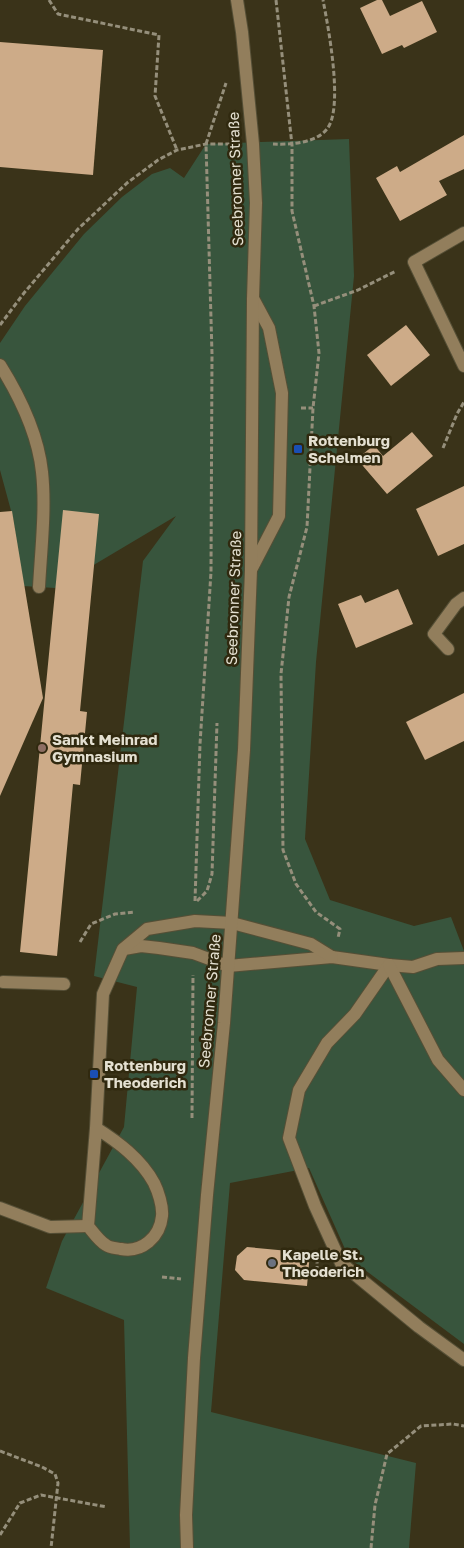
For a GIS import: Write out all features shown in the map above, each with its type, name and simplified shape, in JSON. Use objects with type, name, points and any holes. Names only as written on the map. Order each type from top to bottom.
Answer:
[{"type":"street","name":"Seebronner Straße","points":[[187,1548],[186,1515],[194,1358],[232,923],[244,750],[251,570],[253,299],[256,203],[253,144],[237,0]]},
{"type":"street","points":[[464,233],[414,262],[464,366]]},
{"type":"street","points":[[251,570],[279,516],[282,393],[269,328],[253,299]]},
{"type":"street","points":[[0,365],[29,421],[37,445],[42,472],[43,504],[39,587]]},
{"type":"street","points":[[448,649],[434,634],[460,601]]},
{"type":"street","points":[[88,1226],[96,1128],[103,994],[123,949],[147,929],[195,921],[232,923],[311,944],[332,957]]},
{"type":"street","points":[[123,949],[140,946],[193,953],[228,966],[332,957],[389,966],[413,967],[437,959],[464,958]]},
{"type":"street","points":[[389,966],[438,1060],[464,1090]]},
{"type":"street","points":[[389,966],[354,1014],[327,1043],[299,1090],[290,1138],[315,1206],[341,1263],[419,1327],[464,1360]]},
{"type":"street","points":[[3,982],[64,984]]},
{"type":"street","points":[[0,1208],[50,1227],[88,1226],[107,1246],[129,1251],[144,1246],[158,1233],[163,1215],[160,1198],[154,1182],[120,1144],[96,1128]]},
{"type":"path","points":[[49,0],[58,14],[159,34],[155,96],[177,150]]},
{"type":"path","points":[[0,325],[24,293],[78,229],[128,183],[158,160],[177,150],[206,144],[292,145],[310,140],[327,130],[334,116],[335,86],[329,30],[323,0]]},
{"type":"path","points":[[195,903],[200,744],[211,572],[212,354],[206,144],[227,79]]},
{"type":"path","points":[[314,306],[358,290],[414,262]]},
{"type":"path","points":[[443,448],[464,402]]},
{"type":"path","points":[[186,904],[195,903],[207,891],[212,874],[216,723]]},
{"type":"path","points":[[80,942],[91,924],[115,914],[142,911]]},
{"type":"path","points":[[162,1277],[181,1279]]},
{"type":"path","points":[[371,1548],[375,1505],[387,1454],[421,1426],[452,1424],[464,1426]]},
{"type":"path","points":[[0,1451],[42,1466],[55,1474],[58,1483],[51,1548]]},
{"type":"path","points":[[0,1535],[20,1503],[41,1495],[107,1508]]},
{"type":"green space","points":[[349,139],[354,276],[316,662],[305,839],[330,900],[414,926],[451,917],[464,951],[464,1344],[349,1258],[309,1168],[230,1183],[211,1412],[416,1463],[409,1548],[130,1548],[124,1320],[46,1288],[62,1241],[124,1127],[137,987],[94,976],[143,561],[176,516],[55,588],[23,586],[13,518],[0,470],[0,343],[25,306],[84,234],[122,197],[152,174],[170,168],[184,178],[206,144]]},
{"type":"building","points":[[377,0],[382,0],[390,16],[422,1],[437,32],[404,48],[402,45],[382,54],[360,8]]},
{"type":"building","points":[[0,42],[103,50],[93,175],[0,167]]},
{"type":"building","points":[[464,135],[464,169],[439,181],[447,195],[400,221],[376,178],[397,166],[400,172]]},
{"type":"building","points":[[406,325],[430,355],[391,386],[367,355]]},
{"type":"building","points":[[412,432],[433,456],[387,494],[357,459],[374,445],[383,456]]},
{"type":"building","points":[[464,486],[464,544],[438,556],[416,509]]},
{"type":"building","name":"Sankt Meinrad Gymnasium","points":[[63,510],[99,514],[80,711],[87,712],[80,785],[73,784],[57,956],[20,952]]},
{"type":"building","points":[[12,511],[43,698],[0,796],[0,512]]},
{"type":"building","points":[[398,589],[413,624],[356,648],[338,604],[361,595],[365,603]]},
{"type":"building","points":[[464,693],[464,741],[425,760],[406,722]]},
{"type":"building","name":"Kapelle St. Theoderich","points":[[247,1247],[310,1253],[307,1286],[244,1280],[235,1270],[237,1256]]},
{"type":"place","name":"Rottenburg Schelmen","points":[[298,449]]},
{"type":"place","name":"Sankt Meinrad Gymnasium","points":[[42,748]]},
{"type":"place","name":"Rottenburg Theoderich","points":[[94,1074]]},
{"type":"place","name":"Kapelle St. Theoderich","points":[[272,1263]]}]
